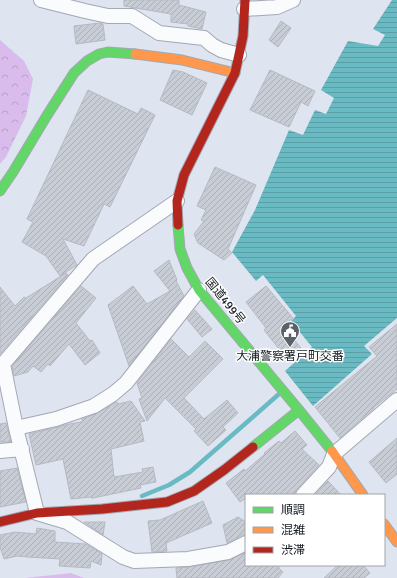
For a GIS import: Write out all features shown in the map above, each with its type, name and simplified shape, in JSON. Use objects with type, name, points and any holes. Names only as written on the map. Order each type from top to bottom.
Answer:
[{"type":"main road","name":"国道499号","points":[[244,5],[243,36],[235,72],[184,175],[177,201],[180,249],[187,268],[199,290],[299,410],[334,454],[362,494]]},
{"type":"main road","points":[[0,191],[74,73],[87,61],[99,54],[108,52],[154,56],[182,60],[235,72]]},
{"type":"main road","points":[[0,522],[37,513],[102,509],[167,502],[194,491],[218,475],[299,410]]},
{"type":"main road","points":[[385,525],[397,542]]},
{"type":"street","points":[[41,0],[85,12],[108,16],[132,16],[159,33],[204,38],[221,50],[239,55]]},
{"type":"street","points":[[244,5],[278,7],[293,0]]},
{"type":"street","points":[[177,201],[93,259],[2,364],[37,513],[67,522],[123,557],[134,561],[188,559],[228,552],[245,544]]},
{"type":"street","points":[[16,428],[56,419],[90,407],[113,394],[126,383],[199,290]]},
{"type":"street","points":[[304,494],[330,467],[334,454],[397,400]]},
{"type":"street","points":[[0,451],[22,449]]},
{"type":"green space","points":[[0,40],[24,61],[33,79],[26,116],[6,157],[0,164]]},
{"type":"green space","points":[[71,573],[84,578],[25,578]]},
{"type":"water","points":[[392,0],[397,0],[397,318],[364,346],[372,354],[313,406],[285,371],[312,347],[291,321],[296,316],[263,275],[256,281],[232,252],[255,210],[289,130],[303,135],[315,110],[326,114],[334,98],[321,90],[348,41],[378,46],[385,35],[373,29]]},
{"type":"building","points":[[124,0],[179,0],[179,5],[206,12],[202,29],[188,26],[188,24],[171,22],[171,14],[124,6]]},
{"type":"building","points":[[281,21],[291,28],[278,47],[269,40]]},
{"type":"building","points":[[100,23],[103,24],[105,40],[76,44],[74,26]]},
{"type":"building","points":[[173,70],[183,72],[207,83],[192,115],[160,100]]},
{"type":"building","points":[[270,70],[315,91],[308,106],[301,102],[289,127],[250,110]]},
{"type":"building","points":[[88,90],[138,114],[141,108],[155,115],[110,207],[104,204],[84,246],[63,239],[77,265],[60,276],[46,256],[22,242],[33,222],[27,219]]},
{"type":"building","points":[[215,167],[256,185],[228,249],[232,253],[224,260],[198,243],[194,234],[204,221],[201,220],[206,210],[197,206]]},
{"type":"building","points":[[169,260],[177,280],[176,281],[184,296],[129,366],[108,305],[133,286],[147,304],[170,291],[154,271]]},
{"type":"building","points":[[66,273],[68,275],[0,354],[0,287],[15,306],[24,297],[26,298]]},
{"type":"building","points":[[81,286],[96,298],[76,323],[90,341],[92,340],[100,353],[85,365],[69,344],[50,366],[48,364],[41,372],[33,366],[28,372],[14,376],[12,366]]},
{"type":"building","points":[[266,286],[293,318],[283,326],[301,348],[287,359],[264,330],[266,328],[246,302]]},
{"type":"building","points":[[195,310],[212,329],[202,337],[187,319]]},
{"type":"building","points":[[397,324],[397,389],[373,408],[340,438],[315,407],[377,356],[369,347]]},
{"type":"building","points":[[171,339],[189,357],[205,341],[223,359],[184,398],[204,419],[227,400],[238,413],[223,427],[226,430],[208,446],[194,431],[196,429],[165,398],[147,421],[139,399],[142,398],[137,383]]},
{"type":"building","points":[[131,401],[145,421],[140,422],[144,441],[111,449],[114,477],[143,472],[142,469],[153,467],[156,482],[140,485],[141,488],[93,498],[71,499],[63,459],[36,465],[29,434],[82,422],[82,419],[98,413],[114,403],[117,402],[118,404]]},
{"type":"building","points":[[6,423],[11,442],[0,442],[0,424]]},
{"type":"building","points":[[295,431],[307,445],[302,449],[319,465],[294,494],[245,494],[245,499],[240,502],[226,483],[244,469],[245,471],[279,441],[281,443]]},
{"type":"building","points":[[397,438],[397,474],[386,483],[369,462]]},
{"type":"building","points":[[17,468],[26,502],[0,507],[0,471]]},
{"type":"building","points":[[328,481],[340,494],[316,494]]},
{"type":"building","points":[[203,501],[212,523],[166,543],[167,551],[152,552],[148,521],[160,520]]},
{"type":"building","points":[[238,517],[245,521],[245,535],[242,535],[227,543],[223,525]]},
{"type":"building","points":[[84,522],[105,522],[103,535]]},
{"type":"building","points":[[37,528],[55,531],[55,542],[86,544],[102,554],[101,565],[91,561],[90,568],[59,566],[60,559],[17,556],[4,559],[0,547],[0,535],[15,532],[36,534]]},
{"type":"building","points":[[245,552],[245,566],[278,566],[283,572],[278,578],[177,578],[176,568],[229,560]]},
{"type":"building","points":[[337,566],[364,566],[370,573],[364,578],[324,578]]},
{"type":"waterway","points":[[142,496],[169,485],[190,472],[279,394]]},
{"type":"traffic: fast","points":[[0,191],[74,73],[87,61],[99,54],[108,52],[135,54]]},
{"type":"traffic: fast","points":[[178,225],[180,249],[187,268],[199,290],[332,451]]},
{"type":"traffic: fast","points":[[253,447],[299,410]]},
{"type":"traffic: slow","points":[[135,54],[182,60],[235,73]]},
{"type":"traffic: slow","points":[[332,451],[362,494]]},
{"type":"traffic: slow","points":[[385,525],[397,542]]},
{"type":"traffic: jam","points":[[178,225],[177,201],[184,175],[235,73],[243,36],[245,0]]},
{"type":"traffic: jam","points":[[0,522],[37,513],[102,509],[167,502],[194,491],[253,447]]},
{"type":"place","name":"大浦警察署戸町交番","points":[[290,348]]}]
